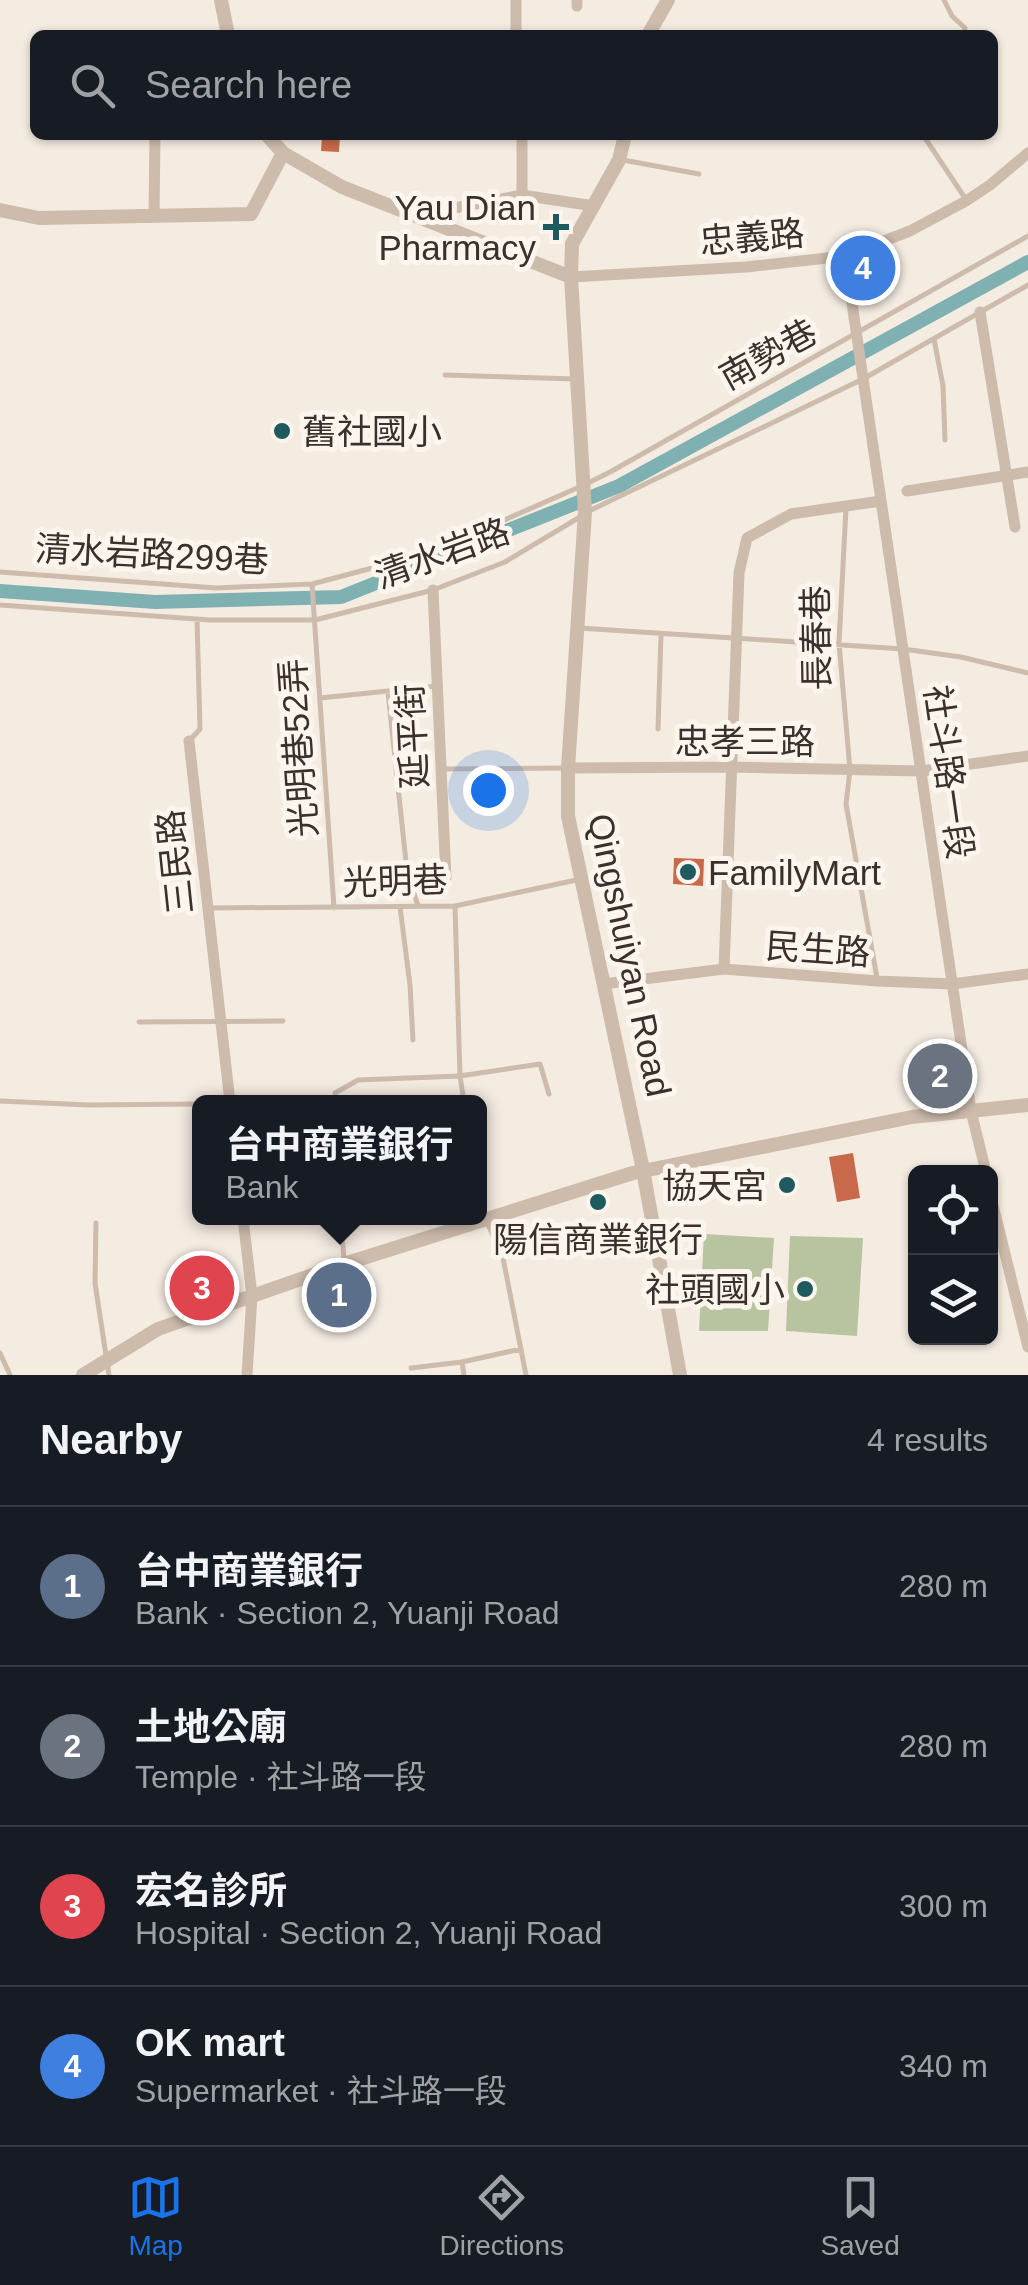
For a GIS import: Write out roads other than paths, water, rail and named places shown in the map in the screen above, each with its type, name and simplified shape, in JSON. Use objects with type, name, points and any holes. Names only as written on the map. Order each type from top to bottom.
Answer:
[{"type":"street","points":[[221,0],[227,30]]},
{"type":"street","points":[[516,0],[516,30]]},
{"type":"street","points":[[651,30],[668,0]]},
{"type":"street","points":[[154,140],[154,216]]},
{"type":"street","points":[[271,140],[283,154],[342,187],[571,278]]},
{"type":"street","points":[[522,140],[522,195]]},
{"type":"street","points":[[584,486],[572,244],[619,160],[624,140]]},
{"type":"street","name":"忠義路","points":[[571,278],[746,267],[845,256],[910,231],[966,201],[990,186],[1028,152]]},
{"type":"street","points":[[0,210],[39,218],[251,214],[283,154]]},
{"type":"street","points":[[427,220],[439,211],[522,195],[594,206]]},
{"type":"street","points":[[845,256],[856,333]]},
{"type":"street","points":[[980,312],[1014,528]]},
{"type":"street","name":"社斗路一段","points":[[856,333],[971,1111],[984,1165]]},
{"type":"street","points":[[907,492],[1028,472]]},
{"type":"street","name":"Qingshuiyan Road","points":[[584,486],[586,512],[568,816],[643,1170],[680,1375]]},
{"type":"street","points":[[724,969],[739,574],[747,538],[791,514],[881,501]]},
{"type":"street","name":"延平街","points":[[432,590],[446,878]]},
{"type":"street","name":"三民路","points":[[189,741],[229,1095]]},
{"type":"street","name":"忠孝三路","points":[[568,768],[921,771],[1028,756]]},
{"type":"street","name":"民生路","points":[[603,984],[724,969],[952,984],[1028,974]]},
{"type":"street","points":[[487,1220],[643,1170],[912,1117],[1028,1106]]},
{"type":"street","points":[[244,1225],[252,1296],[247,1375]]},
{"type":"street","points":[[84,1375],[108,1368],[158,1329],[470,1225]]},
{"type":"street","points":[[998,1225],[1028,1347]]},
{"type":"lane","points":[[944,0],[964,30]]},
{"type":"lane","points":[[926,140],[966,201]]},
{"type":"lane","points":[[619,160],[698,174]]},
{"type":"lane","name":"南勢巷","points":[[584,486],[1028,236]]},
{"type":"lane","points":[[980,312],[1028,285]]},
{"type":"lane","name":"清水岩路","points":[[0,605],[197,619],[314,620],[432,590],[506,562],[586,512],[863,379],[980,312]]},
{"type":"lane","points":[[934,339],[943,386],[945,440]]},
{"type":"lane","points":[[444,375],[578,379]]},
{"type":"lane","name":"清水岩路299巷","points":[[0,572],[216,588],[312,585],[429,553],[584,486]]},
{"type":"lane","name":"長春巷","points":[[846,506],[840,645],[850,770],[846,804],[878,981]]},
{"type":"lane","name":"光明巷52弄","points":[[312,585],[334,908]]},
{"type":"lane","name":"三民路","points":[[189,741],[200,729],[197,619]]},
{"type":"lane","points":[[578,628],[903,649],[1028,672]]},
{"type":"lane","points":[[658,729],[661,634]]},
{"type":"lane","points":[[320,698],[437,686]]},
{"type":"lane","points":[[388,692],[406,862],[418,906]]},
{"type":"lane","points":[[441,769],[568,768]]},
{"type":"lane","points":[[412,887],[446,878]]},
{"type":"lane","name":"光明巷","points":[[207,908],[455,906],[581,879]]},
{"type":"lane","points":[[455,906],[463,1095]]},
{"type":"lane","points":[[400,907],[413,1040]]},
{"type":"lane","points":[[138,1022],[283,1021]]},
{"type":"lane","points":[[335,1095],[358,1080],[460,1076],[540,1064],[549,1094]]},
{"type":"lane","points":[[0,1101],[192,1104]]},
{"type":"lane","points":[[487,1222],[503,1258],[526,1375]]},
{"type":"lane","points":[[96,1223],[96,1283],[108,1368]]},
{"type":"lane","points":[[341,1225],[344,1264]]},
{"type":"lane","points":[[411,1368],[521,1349]]},
{"type":"lane","points":[[0,1353],[10,1375]]},
{"type":"lane","points":[[462,1362],[464,1375]]},
{"type":"waterway","points":[[0,591],[155,602],[341,597],[619,486],[1028,262]]},
{"type":"place","name":"Yau Dian Pharmacy","points":[[556,227]]},
{"type":"place","name":"OK mart","points":[[863,268]]},
{"type":"place","name":"舊社國小","points":[[282,431]]},
{"type":"place","name":"FamilyMart","points":[[688,872]]},
{"type":"place","name":"土地公廟","points":[[940,1076]]},
{"type":"place","name":"協天宮","points":[[787,1185]]},
{"type":"place","name":"陽信商業銀行","points":[[598,1202]]},
{"type":"place","name":"宏名診所","points":[[202,1288]]},
{"type":"place","name":"社頭國小","points":[[805,1289]]},
{"type":"place","name":"台中商業銀行","points":[[339,1295]]}]
